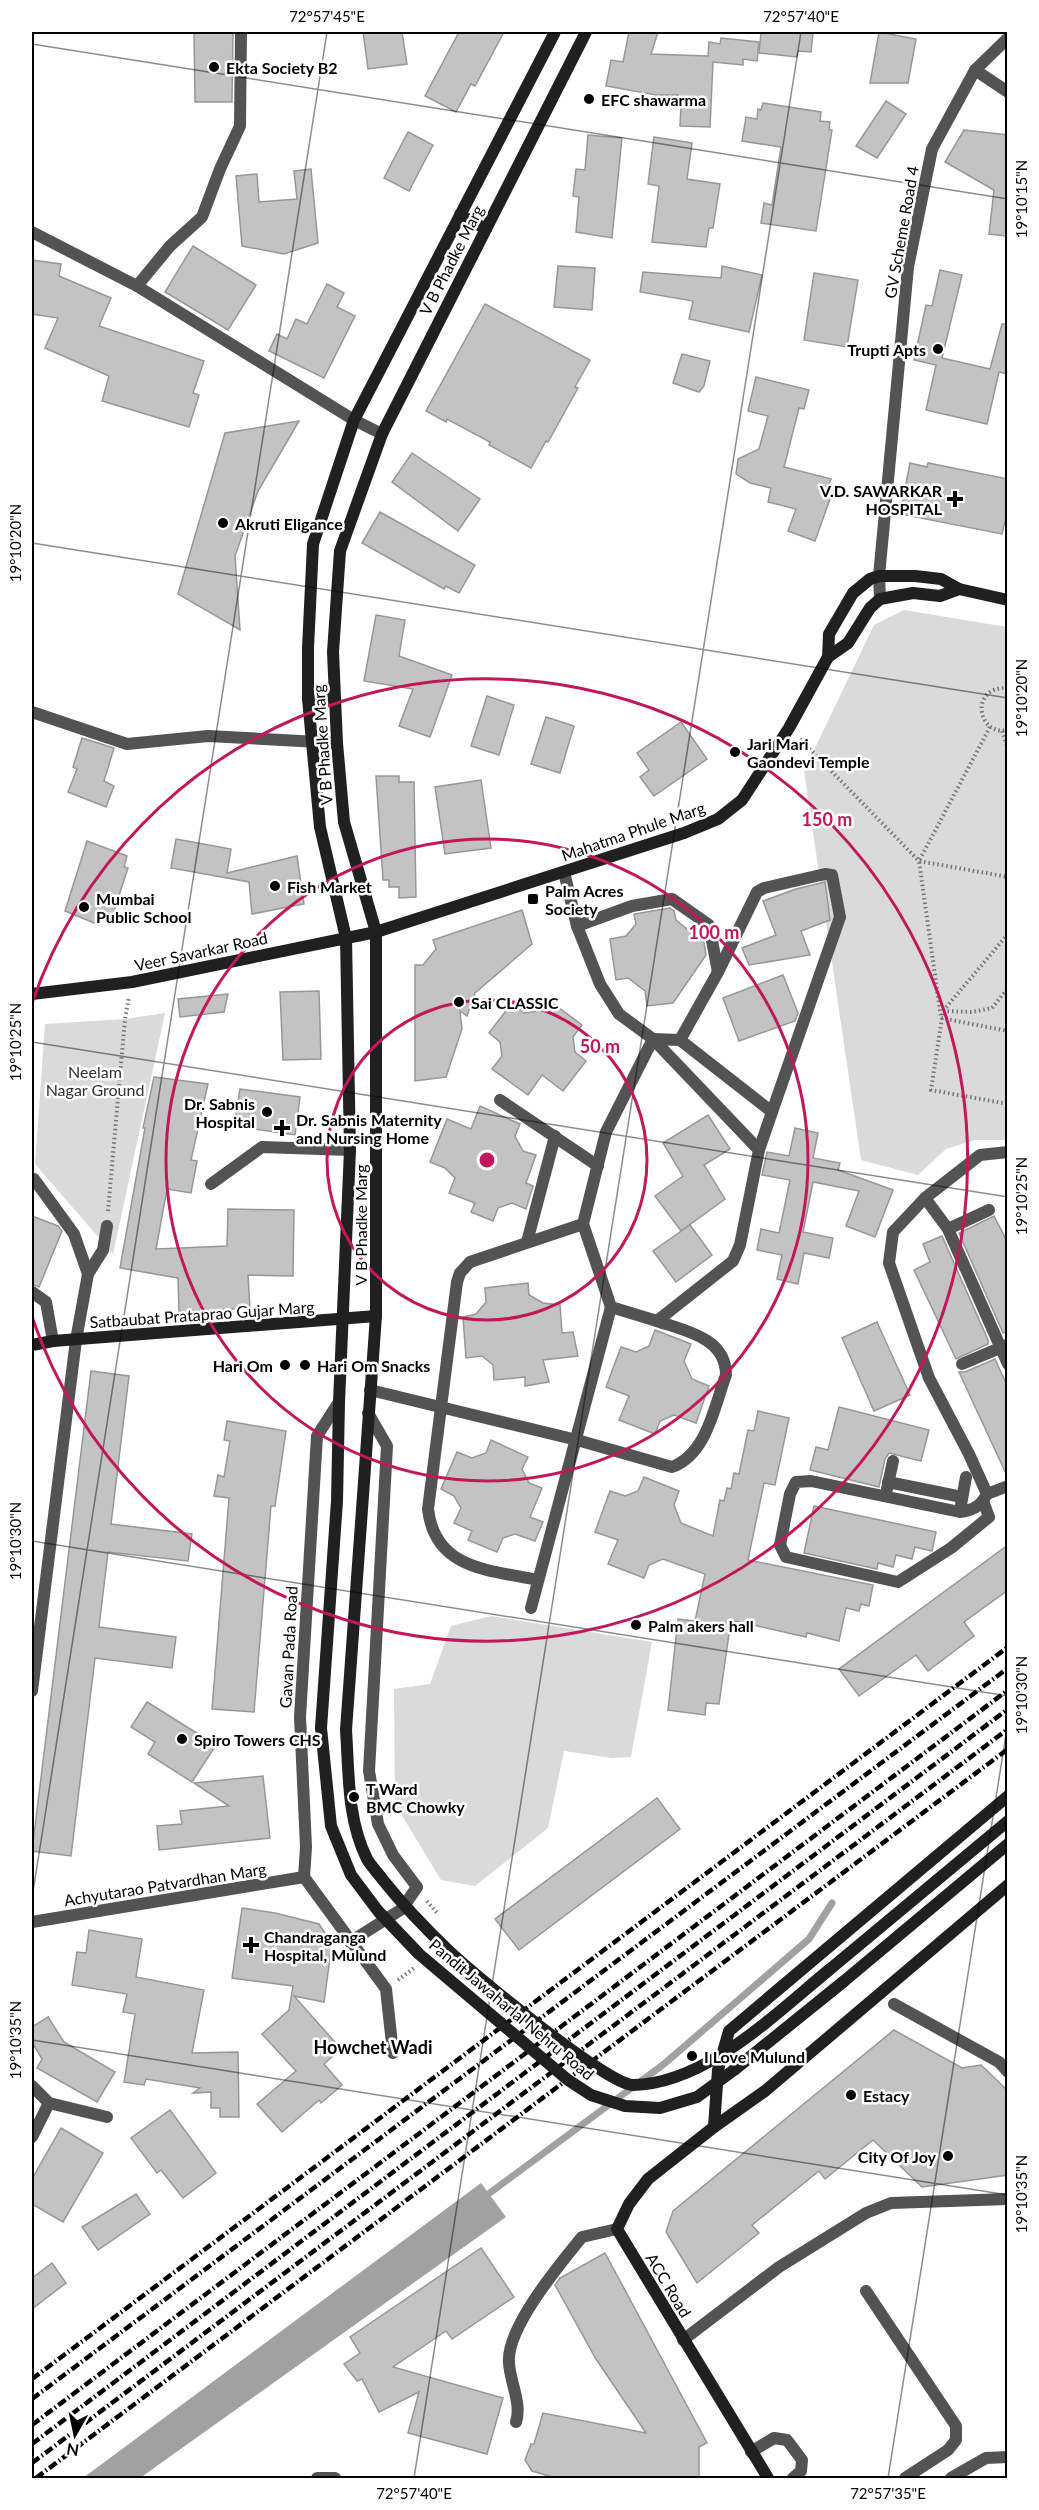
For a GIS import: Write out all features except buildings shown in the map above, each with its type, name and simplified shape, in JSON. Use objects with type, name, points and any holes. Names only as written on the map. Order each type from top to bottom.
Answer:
[{"type":"main road","name":"V B Phadke Marg","points":[[337,1501],[350,1150],[346,938],[321,827],[310,740],[308,699],[313,544],[354,420],[555,32]]},
{"type":"main road","name":"V B Phadke Marg","points":[[362,1508],[376,1316],[376,932],[344,822],[334,699],[333,652],[340,551],[382,434],[585,32]]},
{"type":"main road","points":[[460,215],[486,229]]},
{"type":"main road","points":[[828,657],[829,634],[852,593],[879,576],[941,579],[959,589],[1008,600]]},
{"type":"main road","points":[[913,593],[915,576]]},
{"type":"main road","points":[[880,599],[913,593],[940,596],[959,589]]},
{"type":"main road","name":"Mahatma Phule Marg","points":[[376,932],[684,833],[718,819],[742,800],[789,728],[828,657],[848,643],[870,608],[880,599]]},
{"type":"main road","points":[[308,699],[334,699]]},
{"type":"main road","name":"Veer Savarkar Road","points":[[32,994],[132,982],[376,932]]},
{"type":"main road","name":"Satbaubat Prataprao Gujar Marg","points":[[32,1345],[53,1341],[376,1316]]},
{"type":"main road","name":"Pandit Jawaharlal Nehru Road","points":[[337,1501],[321,1728],[331,1826],[351,1875],[378,1911],[419,1954],[568,2080],[591,2095],[625,2106],[660,2108],[697,2097],[843,1982],[1008,1844]]},
{"type":"main road","name":"Pandit Jawaharlal Nehru Road","points":[[362,1508],[346,1730],[353,1824],[367,1860],[395,1895],[449,1951],[574,2053],[605,2073],[631,2085],[667,2080],[702,2066],[745,2038],[1008,1821]]},
{"type":"main road","points":[[714,2127],[718,2070],[729,2031],[1008,1796]]},
{"type":"main road","points":[[617,2229],[629,2204],[648,2179],[714,2127],[765,2091],[1008,1885]]},
{"type":"main road","name":"ACC Road","points":[[617,2229],[768,2478]]},
{"type":"street","points":[[137,286],[170,246],[202,217],[220,169],[240,126],[241,32]]},
{"type":"street","name":"GV Scheme Road 4","points":[[880,599],[879,576],[908,267],[932,149],[975,70],[1008,38]]},
{"type":"street","points":[[975,70],[1008,92]]},
{"type":"street","points":[[32,232],[137,286],[354,420],[382,434]]},
{"type":"street","points":[[32,712],[127,744],[208,736],[337,743]]},
{"type":"street","points":[[564,872],[577,926],[600,984],[619,1014],[652,1039],[759,1150]]},
{"type":"street","points":[[657,1321],[733,1261],[740,1245],[759,1150],[840,917],[832,875],[825,874],[764,888],[757,892],[718,972],[680,1040]]},
{"type":"street","points":[[577,926],[632,906],[677,900],[687,912],[709,925],[718,972]]},
{"type":"street","points":[[652,1039],[680,1040],[772,1112]]},
{"type":"street","points":[[531,1608],[611,1307],[583,1224],[606,1132],[652,1039]]},
{"type":"street","points":[[500,1100],[598,1166]]},
{"type":"street","points":[[528,1242],[555,1136]]},
{"type":"street","points":[[211,1184],[262,1147],[350,1150]]},
{"type":"street","points":[[1008,1152],[980,1155],[925,1198],[893,1232],[889,1263],[929,1378],[969,1454],[985,1498],[989,1517],[951,1548],[898,1582],[786,1557],[780,1545],[790,1494],[796,1482],[812,1481],[960,1512],[973,1510],[985,1498],[1008,1486]]},
{"type":"street","points":[[34,1179],[74,1234],[88,1274]]},
{"type":"street","points":[[925,1198],[948,1229],[1004,1346],[1008,1364]]},
{"type":"street","points":[[948,1229],[989,1209]]},
{"type":"street","points":[[538,1580],[468,1566],[456,1560],[436,1537],[430,1524],[428,1509],[460,1273],[470,1262],[583,1224]]},
{"type":"street","points":[[32,1691],[76,1340],[88,1274],[103,1250],[107,1226]]},
{"type":"street","points":[[32,1292],[46,1302],[53,1341]]},
{"type":"street","points":[[370,1390],[577,1440],[672,1467],[683,1463],[703,1439],[726,1375],[726,1364],[719,1349],[705,1338],[611,1307]]},
{"type":"street","points":[[962,1364],[1004,1346]]},
{"type":"street","name":"Gavan Pada Road","points":[[304,1877],[306,1847],[300,1717],[317,1436],[339,1402]]},
{"type":"street","points":[[350,1942],[402,1909],[417,1887],[393,1855],[378,1824],[369,1770],[387,1446],[368,1413]]},
{"type":"street","points":[[885,1496],[893,1461]]},
{"type":"street","points":[[960,1512],[966,1477]]},
{"type":"street","points":[[888,1482],[962,1497]]},
{"type":"street","points":[[304,1877],[386,1989],[393,2053]]},
{"type":"street","name":"Achyutarao Patvardhan Marg","points":[[32,1922],[304,1877]]},
{"type":"street","points":[[894,2004],[999,2062],[1008,2073]]},
{"type":"street","points":[[32,2086],[49,2103],[107,2117]]},
{"type":"street","points":[[32,2137],[49,2103]]},
{"type":"street","points":[[683,2340],[779,2267],[866,2213],[891,2203],[1008,2199]]},
{"type":"street","points":[[516,2422],[516,2404],[508,2361],[514,2339],[531,2306],[582,2237],[617,2229]]},
{"type":"street","points":[[866,2291],[957,2426],[956,2440],[948,2450],[905,2478]]},
{"type":"street","points":[[751,2452],[774,2438],[787,2440],[802,2460],[801,2471],[793,2478]]},
{"type":"street","points":[[951,2478],[986,2458],[1008,2457]]},
{"type":"street","points":[[317,2478],[335,2478]]},
{"type":"path","points":[[1008,688],[998,687],[987,693],[981,704],[982,717],[990,727],[1005,730],[1008,749]]},
{"type":"path","points":[[941,1018],[919,861],[990,727]]},
{"type":"path","points":[[789,728],[919,861],[1008,877]]},
{"type":"path","points":[[1008,934],[943,1011],[931,1090],[1008,1104]]},
{"type":"path","points":[[107,1226],[125,1019],[132,982]]},
{"type":"path","points":[[943,1011],[972,1012],[992,1008],[1008,988]]},
{"type":"path","points":[[941,1018],[1008,1031]]},
{"type":"green space","points":[[904,610],[1007,627],[1007,1140],[975,1140],[946,1149],[918,1175],[861,1160],[804,771],[874,625]]},
{"type":"green space","name":"Neelam Nagar Ground","points":[[165,1013],[113,1254],[35,1164],[45,1024],[125,1019]]},
{"type":"green space","points":[[491,1616],[652,1642],[631,1757],[612,1758],[564,1751],[548,1828],[475,1886],[441,1880],[395,1804],[394,1689],[430,1684],[451,1626]]},
{"type":"shaded area","points":[[481,2183],[506,2217],[140,2478],[83,2478]]},
{"type":"waterway","points":[[483,2198],[664,2064],[809,1939],[832,1903]]},
{"type":"railway","points":[[32,2379],[1008,1647]]},
{"type":"railway","points":[[32,2399],[1008,1668]]},
{"type":"railway","points":[[32,2425],[1008,1690]]},
{"type":"railway","points":[[32,2444],[1008,1709]]},
{"type":"railway","points":[[32,2463],[1008,1729]]},
{"type":"railway","points":[[36,2478],[1008,1749]]},
{"type":"place","name":"Ekta Society B2","points":[[214,67]]},
{"type":"place","name":"EFC shawarma","points":[[589,99]]},
{"type":"place","name":"Trupti Apts","points":[[938,349]]},
{"type":"place","name":"V.D. SAWARKAR HOSPITAL","points":[[955,499]]},
{"type":"place","name":"Akruti Eligance","points":[[223,523]]},
{"type":"place","name":"Jari Mari Gaondevi Temple","points":[[735,752]]},
{"type":"place","name":"Fish Market","points":[[275,886]]},
{"type":"place","name":"Palm Acres Society","points":[[533,899]]},
{"type":"place","name":"Mumbai Public School","points":[[84,907]]},
{"type":"place","name":"Sai CLASSIC","points":[[459,1002]]},
{"type":"place","name":"Dr. Sabnis Hospital","points":[[267,1112]]},
{"type":"place","name":"Dr. Sabnis Maternity and Nursing Home","points":[[282,1128]]},
{"type":"place","name":"Hari Om","points":[[285,1365]]},
{"type":"place","name":"Hari Om Snacks","points":[[305,1365]]},
{"type":"place","name":"Palm akers hall","points":[[636,1625]]},
{"type":"place","name":"Spiro Towers CHS","points":[[182,1739]]},
{"type":"place","name":"T Ward BMC Chowky","points":[[354,1797]]},
{"type":"place","name":"Chandraganga Hospital, Mulund","points":[[251,1945]]},
{"type":"place","name":"I Love Mulund","points":[[692,2056]]},
{"type":"place","name":"Estacy","points":[[851,2095]]},
{"type":"place","name":"City Of Joy","points":[[948,2156]]},
{"type":"district","name":"Howchet Wadi","points":[[373,2047]]}]
